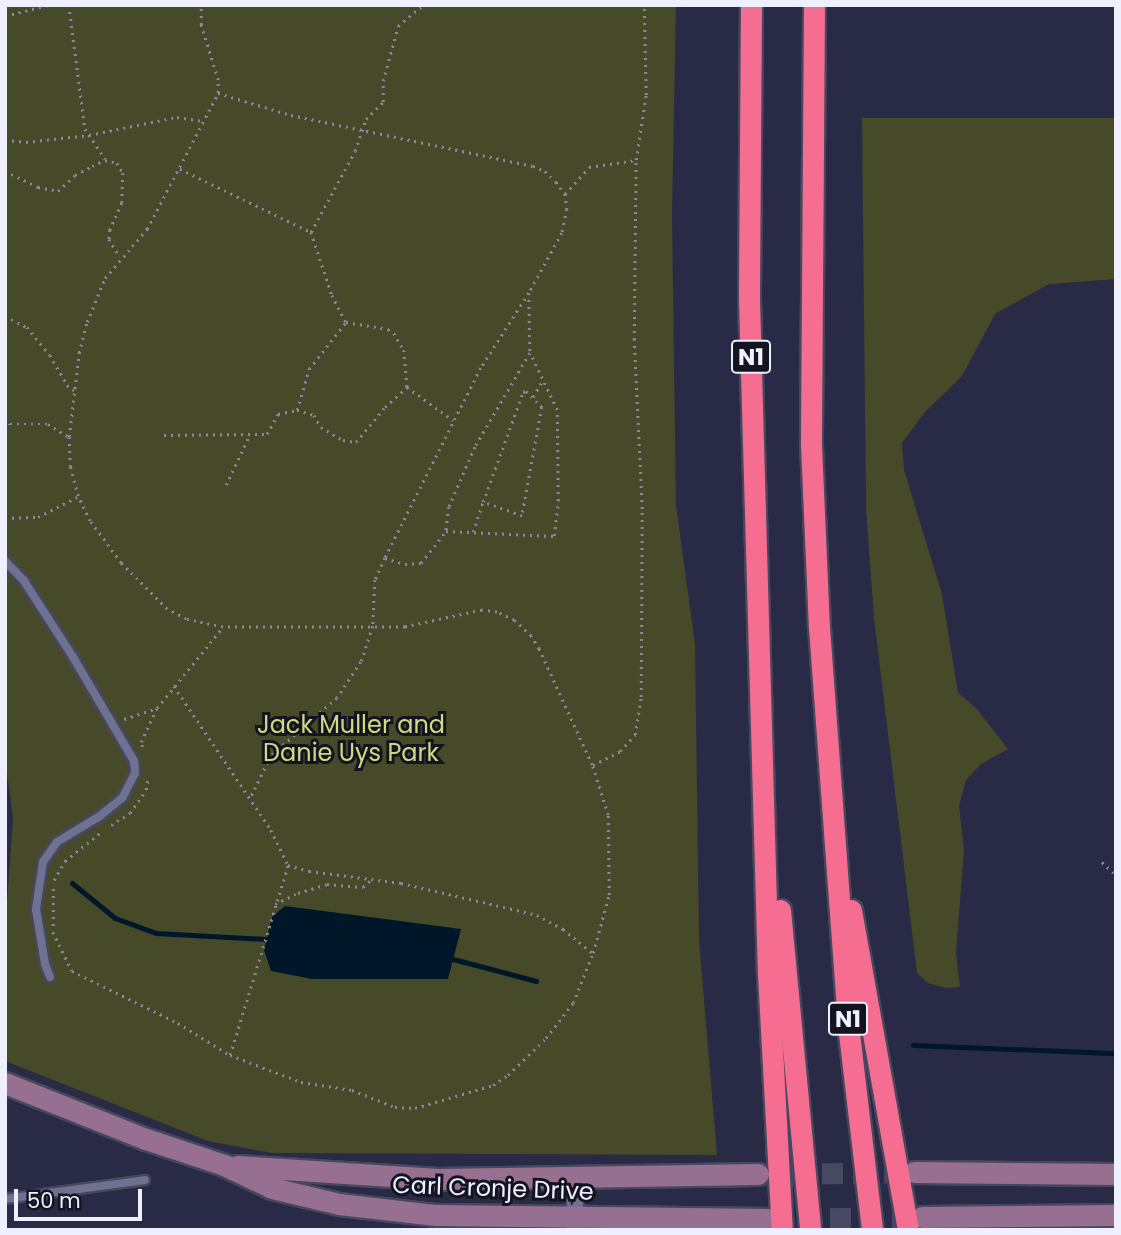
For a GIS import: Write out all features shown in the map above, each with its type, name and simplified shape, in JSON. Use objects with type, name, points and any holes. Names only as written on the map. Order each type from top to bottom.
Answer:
[{"type":"highway","name":"N1","points":[[751,5],[749,300],[763,709],[810,1230]]},
{"type":"highway","name":"N1","points":[[814,5],[811,445],[831,808],[849,1033],[872,1230]]},
{"type":"highway","points":[[763,709],[775,1225]]},
{"type":"highway","points":[[831,808],[915,1223]]},
{"type":"main road","name":"Carl Cronje Drive","points":[[5,1083],[156,1143],[224,1165],[272,1188],[339,1205],[417,1214],[575,1224],[775,1225]]},
{"type":"main road","name":"Carl Cronje Drive","points":[[224,1165],[438,1179],[758,1174]]},
{"type":"main road","points":[[914,1172],[1116,1174]]},
{"type":"main road","points":[[915,1223],[1116,1215]]},
{"type":"street","points":[[575,1177],[575,1224]]},
{"type":"lane","points":[[5,561],[24,581],[134,761],[131,783],[122,798],[100,817],[57,842],[43,862],[36,909],[45,964],[51,977]]},
{"type":"lane","points":[[5,1199],[145,1180]]},
{"type":"path","points":[[5,16],[48,5]]},
{"type":"path","points":[[69,5],[85,129],[105,160]]},
{"type":"path","points":[[149,770],[145,790],[130,813],[65,861],[53,882],[52,931],[72,971],[178,1023],[230,1055],[301,1082],[352,1090],[395,1107],[415,1108],[492,1084],[508,1075],[564,1017],[593,953],[609,895],[611,855],[608,815],[592,765],[531,636],[514,620],[497,612],[482,610],[438,622],[405,626],[223,627],[186,619],[152,595],[107,548],[78,496],[70,467],[69,437],[74,390],[87,322],[105,278],[120,257],[147,229],[218,93],[218,80],[201,25],[201,5]]},
{"type":"path","points":[[311,232],[355,151],[366,119],[383,102],[383,81],[398,26],[423,5]]},
{"type":"path","points":[[592,765],[620,751],[635,735],[641,697],[642,509],[634,340],[636,160],[646,95],[643,5]]},
{"type":"path","points":[[218,93],[291,115],[533,166],[545,172],[565,194]]},
{"type":"path","points":[[5,141],[89,135],[177,117],[203,121]]},
{"type":"path","points":[[5,171],[37,187],[58,191],[75,175],[105,160],[117,163],[123,173],[122,203],[110,230],[109,239],[120,257]]},
{"type":"path","points":[[250,799],[271,756],[315,720],[350,680],[373,626],[375,580],[481,368],[529,293],[562,233],[565,194],[589,167],[636,160]]},
{"type":"path","points":[[180,169],[311,232],[332,295],[346,322]]},
{"type":"path","points":[[446,531],[554,536],[558,501],[557,410],[530,353],[529,293]]},
{"type":"path","points":[[5,316],[27,327],[74,390]]},
{"type":"path","points":[[346,322],[388,328],[394,333],[404,350],[407,387],[454,421]]},
{"type":"path","points":[[297,410],[309,369],[346,322]]},
{"type":"path","points":[[385,558],[405,564],[421,562],[446,531],[449,507],[475,447],[530,353]]},
{"type":"path","points":[[533,397],[543,380]]},
{"type":"path","points":[[164,435],[267,434],[274,417],[297,410],[314,415],[321,427],[343,440],[356,442],[385,407],[407,387]]},
{"type":"path","points":[[473,532],[483,502],[523,392],[526,391],[542,407],[522,516],[483,502]]},
{"type":"path","points":[[5,418],[10,424]]},
{"type":"path","points":[[5,429],[10,424],[48,424],[69,437]]},
{"type":"path","points":[[226,485],[250,435]]},
{"type":"path","points":[[5,518],[38,517],[78,496]]},
{"type":"path","points":[[144,751],[141,742],[157,708],[223,627]]},
{"type":"path","points":[[174,686],[271,830],[288,865],[270,916],[230,1055]]},
{"type":"path","points":[[112,723],[157,708]]},
{"type":"path","points":[[1102,862],[1116,875]]},
{"type":"path","points":[[288,865],[372,879],[537,915],[563,929],[593,953]]},
{"type":"path","points":[[274,904],[298,892],[327,884],[363,887],[372,879]]},
{"type":"green space","name":"Jack Muller and Danie Uys Park","points":[[5,5],[676,5],[672,216],[676,505],[695,644],[699,940],[717,1155],[272,1153],[208,1141],[5,1061],[5,931],[13,818],[5,758]]},
{"type":"green space","points":[[862,118],[1116,118],[1116,279],[1049,284],[995,314],[962,376],[925,412],[902,443],[904,470],[942,594],[958,693],[977,709],[1008,749],[981,764],[966,780],[959,806],[964,850],[956,953],[960,987],[946,988],[928,983],[917,973],[874,618],[866,508]]},
{"type":"water","points":[[285,906],[461,929],[448,979],[312,979],[271,971],[264,950],[272,917]]},
{"type":"waterway","points":[[72,883],[115,918],[156,933],[267,939]]},
{"type":"waterway","points":[[453,959],[536,981]]},
{"type":"waterway","points":[[913,1045],[1116,1053]]},
{"type":"tunnel","points":[[760,1174],[913,1172]]},
{"type":"tunnel","points":[[768,1219],[922,1217]]}]
